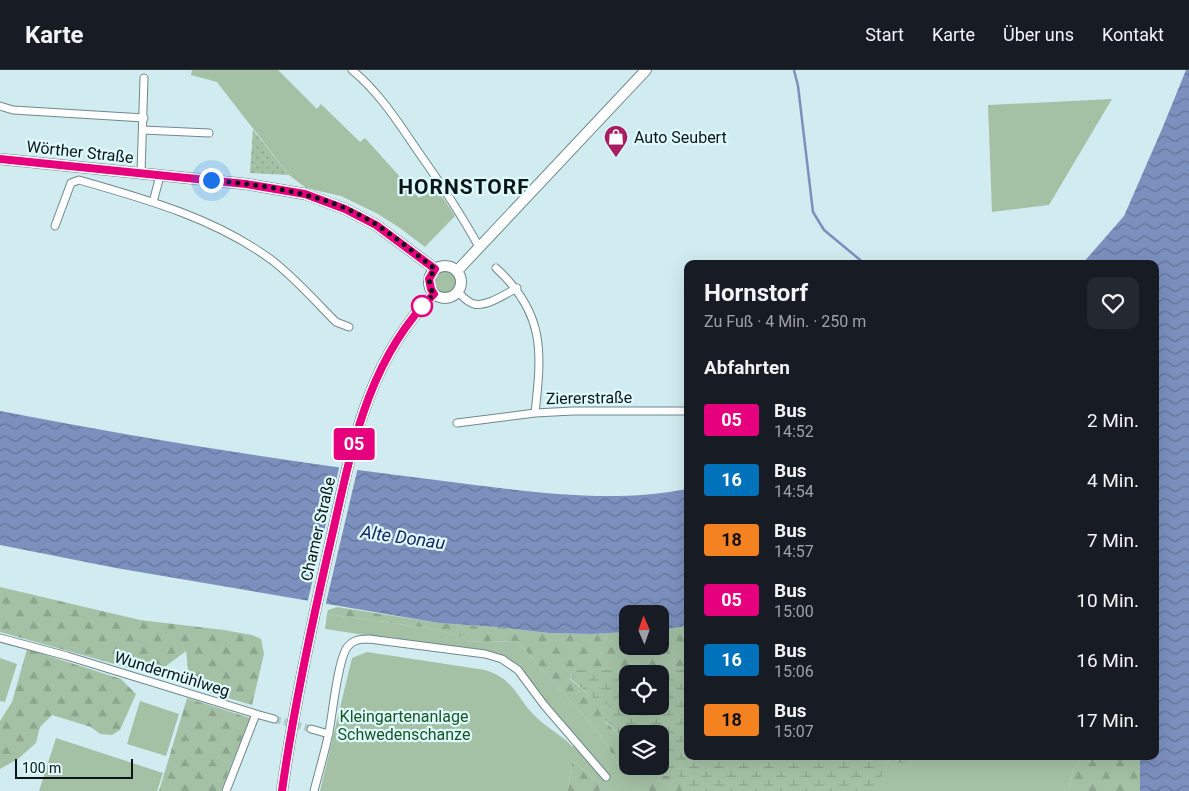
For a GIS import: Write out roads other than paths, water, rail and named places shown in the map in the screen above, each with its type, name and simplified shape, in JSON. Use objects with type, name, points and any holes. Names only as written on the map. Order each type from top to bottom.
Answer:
[{"type":"main road","points":[[459,268],[646,70]]},
{"type":"main road","name":"Wörther Straße","points":[[0,159],[266,186],[305,194],[327,201],[376,225],[435,269]]},
{"type":"main road","points":[[449,266],[459,268],[462,284],[458,292],[454,296],[444,298],[434,294],[429,279],[435,269],[449,266]]},
{"type":"main road","name":"Chamer Straße","points":[[282,791],[308,640],[357,430],[375,380],[385,360],[408,324],[434,294]]},
{"type":"street","points":[[352,70],[395,117],[479,247]]},
{"type":"street","points":[[141,173],[144,78]]},
{"type":"street","points":[[0,106],[13,110],[144,118]]},
{"type":"street","points":[[143,130],[210,133]]},
{"type":"street","points":[[153,202],[160,176]]},
{"type":"street","points":[[55,226],[71,182],[79,180],[153,202],[218,228],[256,250],[274,262],[336,322],[349,327]]},
{"type":"street","name":"Ziererstraße","points":[[496,268],[517,288],[530,310],[537,337],[540,372],[535,413],[573,410],[683,411]]},
{"type":"street","points":[[458,292],[467,301],[485,304],[517,288]]},
{"type":"street","points":[[457,423],[535,413]]},
{"type":"street","name":"Wundermühlweg","points":[[0,638],[67,656],[274,720]]},
{"type":"street","points":[[314,791],[329,734],[342,660],[346,650],[353,641],[369,639],[484,654],[502,659],[518,670],[544,705],[606,777]]},
{"type":"street","points":[[226,791],[256,714]]},
{"type":"street","points":[[311,729],[329,734]]},
{"type":"water","points":[[1186,70],[1189,70],[1189,791],[1140,791],[1140,760],[1159,760],[1159,260],[1086,260],[1124,216]]},
{"type":"water","name":"Alte Donau","points":[[0,411],[272,458],[530,491],[593,496],[625,496],[684,489],[684,626],[669,629],[669,605],[619,605],[619,632],[549,633],[439,623],[116,568],[0,545]]},
{"type":"waterway","points":[[794,70],[798,86],[813,212],[824,230],[860,260]]},
{"type":"tunnel","points":[[274,719],[311,729]]},
{"type":"place","name":"Auto Seubert","points":[[616,158]]},
{"type":"district","name":"HORNSTORF","points":[[464,187]]},
{"type":"park label","name":"Kleingartenanlage Schwedenschanze","points":[[404,725]]}]
